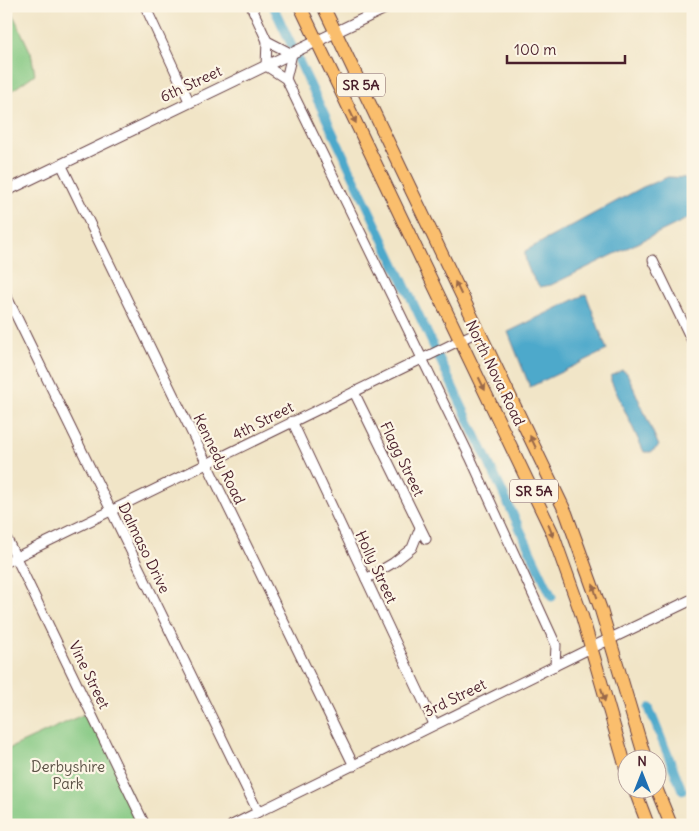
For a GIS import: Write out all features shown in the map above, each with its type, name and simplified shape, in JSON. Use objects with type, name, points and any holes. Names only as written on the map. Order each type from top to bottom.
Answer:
[{"type":"main road","name":"North Nova Road","points":[[300,6],[457,343],[552,532],[572,585],[620,748]]},
{"type":"main road","name":"North Nova Road","points":[[323,6],[570,523],[610,638],[641,748]]},
{"type":"main road","points":[[638,798],[648,825]]},
{"type":"main road","points":[[660,798],[671,825]]},
{"type":"street","points":[[145,6],[189,101]]},
{"type":"street","points":[[251,6],[267,41],[266,66],[286,79],[518,558],[556,645],[555,666]]},
{"type":"street","name":"6th Street","points":[[6,191],[189,101],[292,54],[390,6]]},
{"type":"street","points":[[267,41],[292,54],[286,79]]},
{"type":"street","name":"Kennedy Road","points":[[61,164],[354,766]]},
{"type":"street","points":[[653,260],[693,343]]},
{"type":"street","name":"Dalmaso Drive","points":[[6,294],[110,512],[258,812]]},
{"type":"street","name":"4th Street","points":[[6,562],[292,421],[479,332]]},
{"type":"street","name":"Flagg Street","points":[[354,392],[426,539]]},
{"type":"street","name":"Holly Street","points":[[292,421],[434,724]]},
{"type":"street","points":[[366,579],[394,563],[412,548],[420,528]]},
{"type":"street","name":"Vine Street","points":[[6,537],[145,825]]},
{"type":"street","name":"3rd Street","points":[[232,825],[354,766],[434,724],[693,599]]},
{"type":"street","points":[[556,645],[576,656]]},
{"type":"green space","points":[[6,6],[9,6],[31,53],[35,74],[6,95]]},
{"type":"green space","name":"Derbyshire Park","points":[[91,711],[145,825],[6,825],[6,750]]},
{"type":"water","points":[[668,177],[687,178],[693,184],[693,216],[551,285],[540,287],[529,270],[525,251],[643,187]]},
{"type":"water","points":[[586,294],[607,350],[530,387],[508,332]]},
{"type":"water","points":[[622,370],[627,373],[659,446],[651,452],[644,452],[611,381],[611,376]]},
{"type":"waterway","points":[[273,6],[552,597]]},
{"type":"waterway","points":[[649,708],[682,790]]}]
